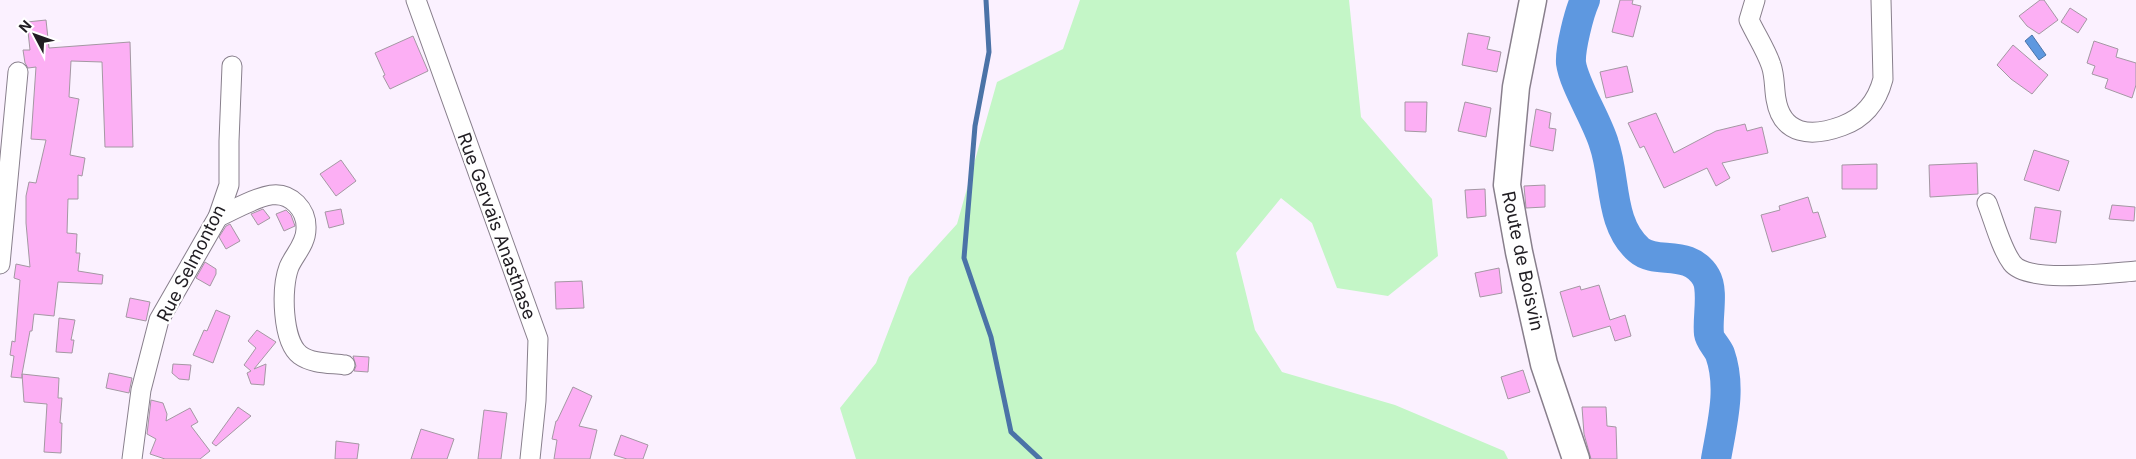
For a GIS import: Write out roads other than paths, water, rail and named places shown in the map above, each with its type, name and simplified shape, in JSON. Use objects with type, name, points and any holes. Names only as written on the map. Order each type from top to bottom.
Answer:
[{"type":"main road","name":"Route de Boisvin","points":[[1533,0],[1516,87],[1507,185],[1519,252],[1544,364],[1576,459]]},
{"type":"street","name":"Rue Gervais Anasthase","points":[[416,0],[538,339],[536,401],[530,459]]},
{"type":"street","points":[[1755,0],[1749,20],[1771,65],[1779,113],[1793,129],[1808,133],[1828,130],[1860,117],[1871,107],[1880,91],[1883,80],[1881,0]]},
{"type":"street","name":"Rue Selmonton","points":[[132,459],[141,390],[159,320],[218,217],[229,185],[228,141],[232,66]]},
{"type":"street","points":[[0,264],[4,166],[18,72]]},
{"type":"street","points":[[218,217],[269,195],[280,194],[291,199],[300,207],[306,218],[306,231],[303,243],[289,268],[285,287],[288,334],[292,346],[301,355],[312,360],[345,365]]},
{"type":"street","points":[[1988,203],[2007,254],[2013,264],[2020,270],[2029,273],[2063,276],[2136,271]]},
{"type":"water","points":[[2032,35],[2046,55],[2039,60],[2025,41]]},
{"type":"waterway","points":[[986,0],[989,52],[975,126],[964,258],[991,337],[1011,432],[1040,459]]},
{"type":"waterway","points":[[1585,0],[1575,31],[1571,63],[1576,82],[1604,144],[1618,214],[1623,227],[1629,239],[1639,250],[1646,254],[1682,260],[1699,268],[1706,277],[1710,290],[1709,334],[1720,354],[1724,367],[1726,393],[1716,459]]}]
